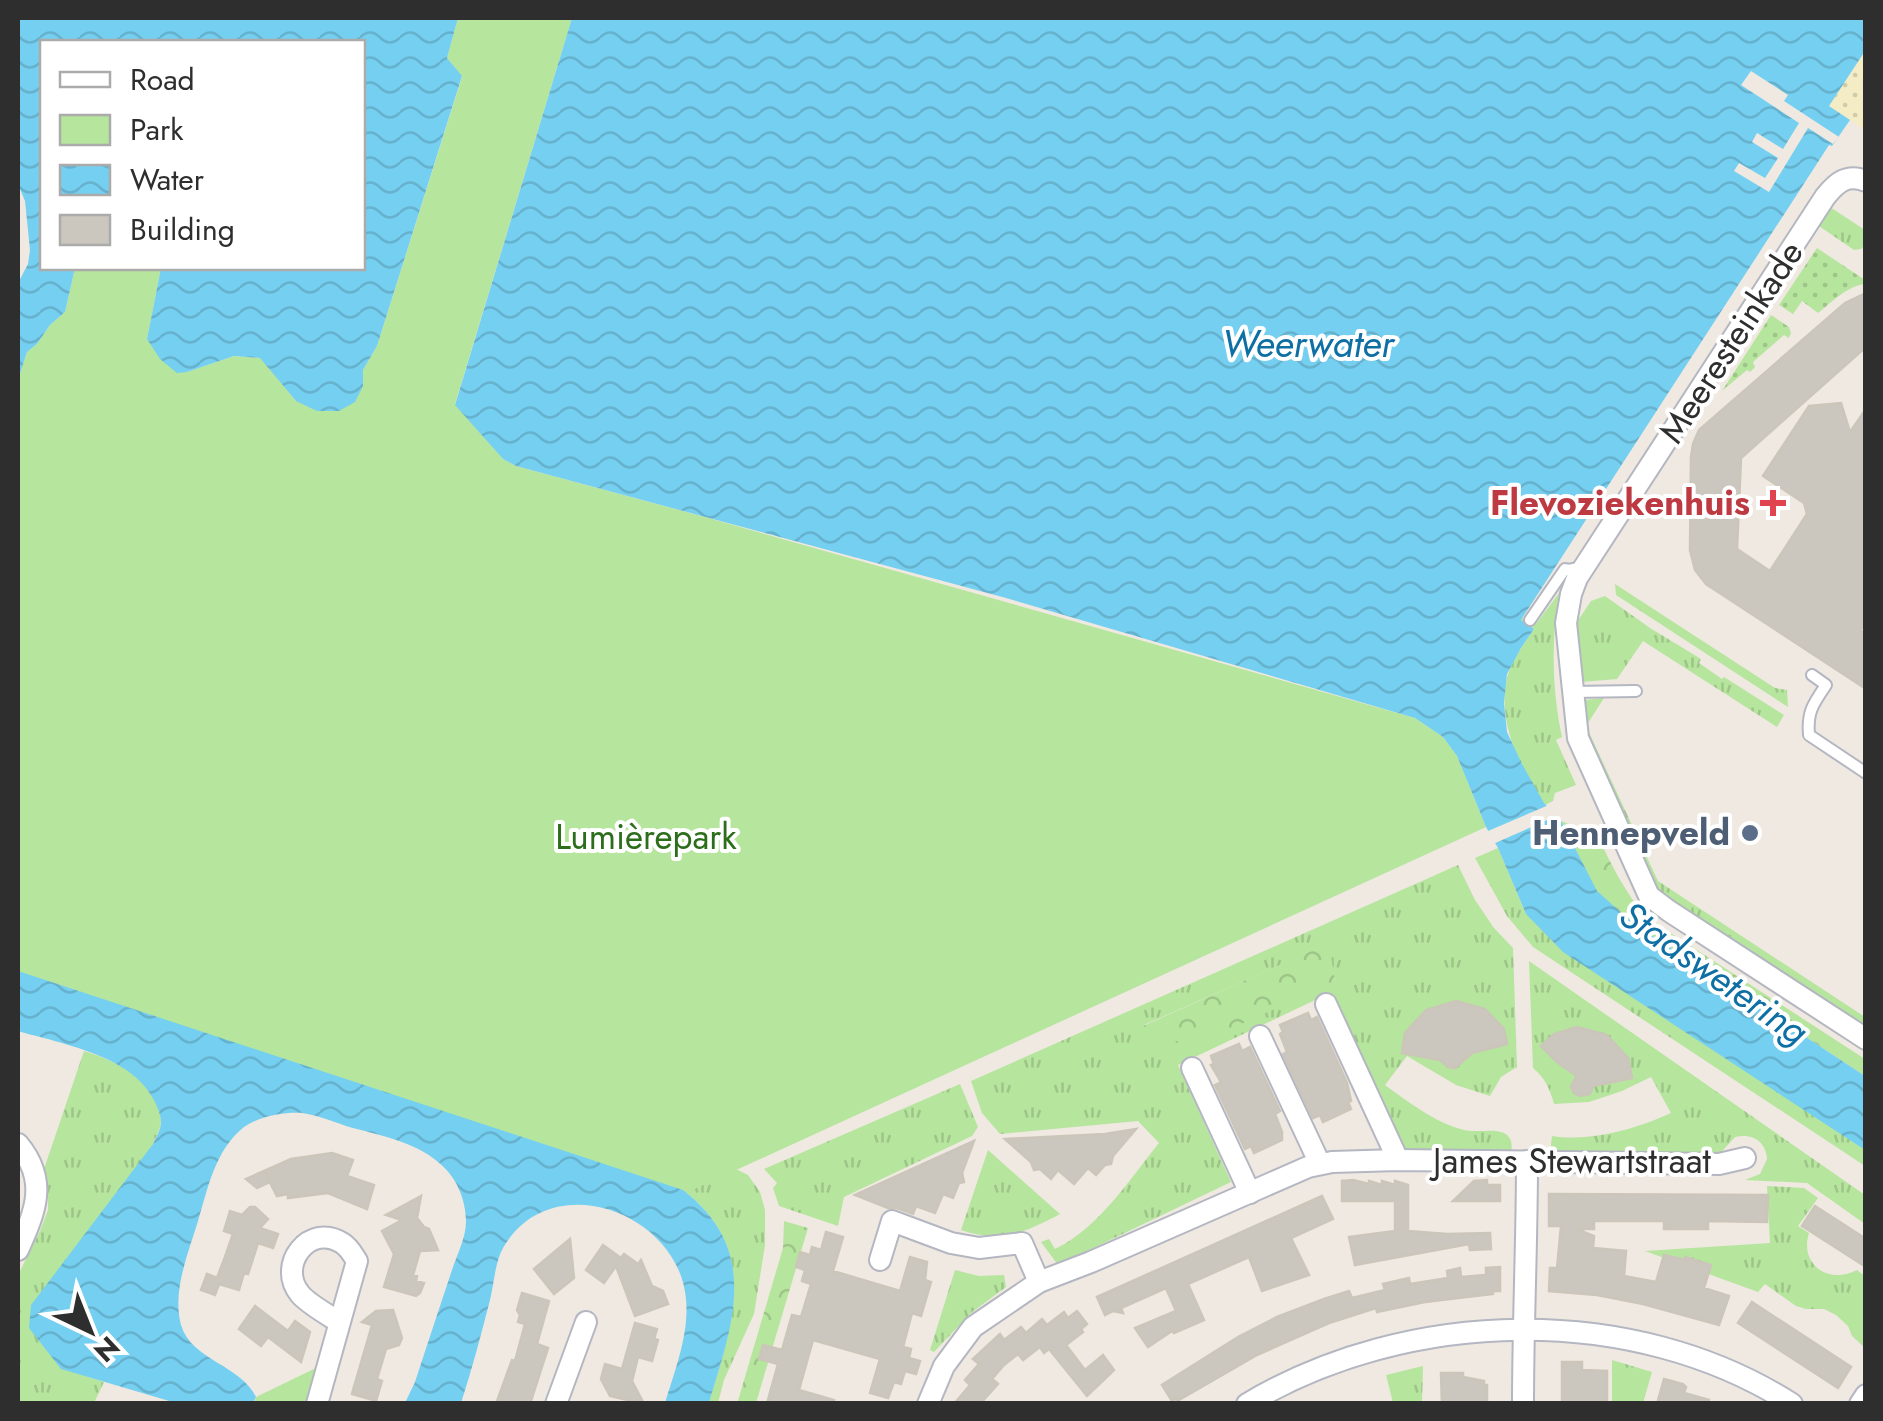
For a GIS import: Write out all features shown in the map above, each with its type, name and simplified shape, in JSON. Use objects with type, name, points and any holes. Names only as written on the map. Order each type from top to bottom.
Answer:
[{"type":"street","name":"Meeresteinkade","points":[[1864,180],[1844,179],[1825,197],[1577,578],[1566,623],[1578,738],[1649,896],[1866,1039]]},
{"type":"street","name":"James Stewartstraat","points":[[1326,1004],[1398,1160]]},
{"type":"street","points":[[1260,1036],[1320,1164]]},
{"type":"street","points":[[1192,1068],[1250,1193]]},
{"type":"street","points":[[18,1144],[35,1173],[36,1188],[36,1209],[18,1250]]},
{"type":"street","name":"James Stewartstraat","points":[[928,1404],[944,1366],[973,1326],[1038,1282],[1308,1167],[1398,1160],[1719,1164],[1745,1158]]},
{"type":"street","points":[[1524,1404],[1527,1161]]},
{"type":"street","points":[[880,1260],[892,1222],[951,1243],[979,1248],[1022,1243],[1038,1282]]},
{"type":"street","points":[[317,1404],[339,1322]]},
{"type":"street","points":[[556,1404],[586,1322]]},
{"type":"street","points":[[1248,1404],[1283,1394],[1378,1348],[1424,1338],[1522,1330],[1610,1336],[1664,1348],[1727,1370],[1792,1404]]},
{"type":"street","points":[[1860,1404],[1866,1395]]},
{"type":"lane","points":[[1530,620],[1565,569],[1585,566]]},
{"type":"lane","points":[[1812,675],[1826,686],[1812,707],[1809,735],[1866,773]]},
{"type":"lane","points":[[1571,692],[1636,691]]},
{"type":"green space","name":"Lumièrepark","points":[[458,18],[572,18],[455,404],[503,459],[516,466],[1415,718],[1443,737],[1457,756],[1486,827],[686,1193],[18,973],[18,380],[27,352],[65,312],[75,270],[161,270],[147,339],[187,372],[234,356],[261,358],[296,401],[363,386],[363,370],[377,346],[462,77],[447,58]]},
{"type":"green space","points":[[1830,207],[1865,230],[1865,245],[1861,249],[1854,250],[1819,226]]},
{"type":"green space","points":[[1817,248],[1865,280],[1865,284],[1846,291],[1818,313],[1802,301],[1793,314],[1779,305]]},
{"type":"green space","points":[[1771,315],[1789,327],[1789,338],[1784,335],[1753,362],[1755,367],[1750,372],[1747,370],[1722,391]]},
{"type":"green space","points":[[1615,584],[1775,688],[1787,690],[1788,707],[1616,595]]},
{"type":"green space","points":[[1559,593],[1554,665],[1562,737],[1556,740],[1576,785],[1555,793],[1553,801],[1545,805],[1513,744],[1505,695],[1511,665],[1534,629],[1520,620],[1522,617],[1536,624]]},
{"type":"green space","points":[[1605,596],[1701,659],[1699,663],[1722,679],[1784,715],[1777,727],[1643,641],[1617,679],[1582,682],[1575,625],[1591,601]]},
{"type":"green space","points":[[1604,698],[1586,726],[1658,881],[1865,1017],[1865,1029],[1656,895],[1585,741],[1584,700]]},
{"type":"green space","points":[[1561,821],[1598,836],[1619,878],[1646,917],[1865,1059],[1865,1076],[1634,924],[1596,891]]},
{"type":"green space","points":[[1498,848],[1526,914],[1865,1150],[1865,1166],[1533,947],[1507,916],[1475,858]]},
{"type":"green space","points":[[1458,865],[1475,900],[1513,948],[1517,1067],[1501,1077],[1490,1096],[1456,1085],[1407,1056],[1385,1085],[1454,1127],[1504,1133],[1512,1145],[1511,1154],[1406,1153],[1330,993],[1178,1065],[1231,1182],[1058,1265],[1041,1242],[1049,1239],[1055,1249],[1086,1229],[1159,1143],[1138,1121],[1000,1134],[982,1113],[971,1081]],"holes":[[[1328,944],[1335,982],[1144,1026]]]},
{"type":"green space","points":[[1329,943],[1335,982],[1190,1047],[1143,1026]]},
{"type":"green space","points":[[1529,961],[1865,1195],[1865,1224],[1807,1183],[1745,1180],[1760,1174],[1767,1159],[1761,1143],[1747,1136],[1735,1137],[1713,1161],[1550,1153],[1552,1136],[1613,1133],[1671,1113],[1651,1077],[1589,1102],[1554,1104],[1546,1084],[1533,1068]]},
{"type":"green space","points":[[84,1051],[122,1067],[144,1084],[159,1106],[161,1123],[153,1144],[30,1328],[61,1368],[104,1382],[94,1403],[18,1404],[18,1275],[48,1210],[44,1169]]},
{"type":"green space","points":[[960,1084],[978,1127],[972,1136],[844,1197],[838,1226],[779,1206],[773,1188],[777,1183],[764,1169]]},
{"type":"green space","points":[[988,1150],[1060,1214],[1000,1236],[961,1230]]},
{"type":"green space","points":[[728,1165],[748,1175],[760,1192],[765,1210],[765,1245],[754,1314],[724,1380],[718,1403],[709,1403],[731,1317],[732,1264],[708,1213],[683,1190]]},
{"type":"green space","points":[[1767,1186],[1804,1188],[1818,1198],[1798,1226],[1809,1233],[1808,1254],[1819,1269],[1836,1275],[1857,1270],[1865,1276],[1865,1348],[1848,1326],[1824,1309],[1796,1306],[1765,1284],[1758,1292],[1645,1251],[1770,1243]]},
{"type":"green space","points":[[784,1221],[808,1228],[756,1403],[737,1404],[783,1248]]},
{"type":"green space","points":[[955,1270],[979,1276],[1004,1275],[1006,1287],[971,1313],[934,1352],[930,1350]]},
{"type":"green space","points":[[1612,1360],[1652,1372],[1643,1403],[1612,1403]]},
{"type":"green space","points":[[1423,1366],[1422,1403],[1393,1403],[1386,1375]]},
{"type":"green space","points":[[318,1367],[307,1403],[254,1404],[256,1397]]},
{"type":"sand","points":[[1865,51],[1865,130],[1829,106]]},
{"type":"water","points":[[18,18],[458,18],[447,58],[462,76],[377,346],[363,370],[363,386],[355,402],[339,411],[317,411],[296,401],[260,358],[234,356],[177,373],[160,359],[147,339],[161,270],[365,270],[365,40],[40,40],[40,270],[75,270],[65,312],[27,352],[18,380],[18,283],[30,250],[25,201],[18,184]]},
{"type":"water","name":"Weerwater","points":[[572,18],[1865,18],[1865,51],[1829,106],[1850,120],[1829,145],[1521,620],[1534,629],[1507,674],[1504,703],[1507,732],[1522,764],[1544,803],[1561,821],[1597,891],[1634,924],[1865,1076],[1865,1150],[1563,952],[1526,914],[1457,756],[1443,737],[1415,718],[1006,598],[516,466],[503,459],[455,405]]},
{"type":"water","points":[[18,971],[683,1190],[708,1213],[724,1238],[732,1264],[732,1317],[709,1403],[665,1403],[683,1340],[687,1308],[681,1276],[668,1251],[625,1216],[598,1207],[571,1205],[545,1211],[522,1225],[503,1248],[461,1403],[405,1403],[464,1234],[466,1213],[462,1197],[444,1168],[418,1149],[302,1113],[257,1120],[244,1127],[226,1147],[209,1183],[180,1286],[179,1312],[186,1337],[249,1386],[256,1397],[253,1403],[176,1403],[61,1369],[29,1328],[31,1305],[153,1144],[161,1119],[154,1100],[129,1072],[94,1054],[18,1031]]},
{"type":"pier","points":[[1751,71],[1788,95],[1784,101],[1839,137],[1833,144],[1808,128],[1769,192],[1734,171],[1739,163],[1765,178],[1778,158],[1752,142],[1757,133],[1783,149],[1799,123],[1741,85]]},
{"type":"pier","points":[[1551,804],[1561,814],[1493,844],[1488,831]]},
{"type":"building","name":"Flevoziekenhuis","points":[[1866,293],[1866,347],[1741,458],[1737,549],[1770,571],[1807,514],[1804,503],[1763,476],[1809,406],[1841,403],[1850,432],[1866,409],[1866,623],[1860,630],[1866,634],[1866,689],[1706,584],[1695,570],[1690,550],[1691,457],[1699,430],[1845,303]]},
{"type":"building","points":[[1456,1001],[1485,1009],[1504,1029],[1507,1044],[1472,1053],[1455,1068],[1440,1060],[1402,1053],[1405,1033],[1426,1010]]},
{"type":"building","points":[[1308,1013],[1311,1020],[1317,1017],[1347,1083],[1351,1101],[1351,1109],[1323,1122],[1320,1115],[1313,1118],[1283,1054],[1287,1052],[1280,1034],[1280,1025]]},
{"type":"building","points":[[1577,1027],[1607,1035],[1628,1058],[1632,1078],[1593,1086],[1590,1094],[1574,1093],[1571,1086],[1577,1076],[1541,1046],[1554,1034]]},
{"type":"building","points":[[1239,1044],[1242,1051],[1250,1047],[1280,1111],[1275,1114],[1282,1140],[1254,1153],[1251,1146],[1245,1149],[1215,1085],[1221,1082],[1211,1065],[1211,1056]]},
{"type":"building","points":[[1136,1129],[1113,1156],[1111,1164],[1096,1175],[1088,1168],[1074,1184],[1058,1170],[1051,1179],[1040,1169],[1034,1170],[1031,1162],[1005,1139],[1105,1134]]},
{"type":"building","points":[[974,1141],[962,1173],[964,1182],[959,1183],[953,1198],[943,1194],[935,1213],[916,1206],[913,1214],[855,1195]]},
{"type":"building","points":[[332,1153],[353,1160],[347,1176],[374,1185],[367,1209],[328,1193],[277,1196],[270,1182],[257,1188],[246,1179],[291,1159]]},
{"type":"building","points":[[1487,1180],[1487,1185],[1500,1185],[1500,1201],[1453,1201],[1474,1181]]},
{"type":"building","points":[[1342,1181],[1408,1185],[1408,1231],[1490,1233],[1491,1249],[1470,1250],[1469,1244],[1355,1265],[1349,1237],[1395,1231],[1395,1201],[1342,1201]]},
{"type":"building","points":[[1549,1194],[1768,1195],[1767,1222],[1708,1221],[1708,1229],[1664,1229],[1664,1221],[1594,1221],[1594,1229],[1576,1229],[1594,1236],[1593,1248],[1626,1251],[1624,1276],[1656,1282],[1664,1255],[1711,1265],[1704,1288],[1729,1296],[1719,1325],[1643,1304],[1549,1291],[1550,1268],[1557,1268],[1561,1226],[1549,1226]]},
{"type":"building","points":[[421,1196],[417,1218],[429,1229],[438,1250],[420,1251],[413,1275],[417,1276],[416,1281],[424,1283],[416,1296],[384,1287],[394,1254],[382,1231],[402,1220],[386,1215]]},
{"type":"building","points":[[1322,1196],[1333,1219],[1291,1238],[1309,1275],[1262,1291],[1249,1257],[1188,1284],[1204,1320],[1172,1331],[1148,1347],[1135,1328],[1176,1311],[1166,1288],[1121,1308],[1123,1313],[1113,1311],[1105,1315],[1097,1297]]},
{"type":"building","points":[[1815,1206],[1866,1239],[1866,1267],[1802,1226]]},
{"type":"building","points":[[250,1207],[268,1219],[260,1228],[278,1234],[273,1248],[258,1243],[239,1290],[219,1284],[215,1295],[201,1290],[207,1274],[217,1278],[225,1257],[233,1234],[224,1231],[230,1211],[242,1215]]},
{"type":"building","points":[[826,1232],[843,1237],[833,1271],[900,1291],[910,1257],[927,1262],[925,1280],[931,1282],[921,1316],[912,1313],[903,1347],[911,1349],[909,1358],[920,1361],[916,1374],[905,1371],[901,1384],[894,1382],[888,1398],[870,1393],[880,1359],[813,1340],[799,1390],[834,1400],[833,1404],[781,1404],[768,1400],[778,1364],[759,1359],[763,1345],[782,1350],[792,1315],[801,1317],[811,1284],[802,1281],[805,1270],[796,1267],[800,1252],[810,1255],[812,1247],[821,1250]]},
{"type":"building","points":[[570,1239],[574,1278],[554,1294],[534,1269]]},
{"type":"building","points":[[603,1245],[621,1258],[624,1254],[638,1264],[641,1260],[652,1286],[663,1291],[668,1304],[635,1316],[616,1266],[604,1283],[586,1270]]},
{"type":"building","points":[[1500,1267],[1500,1291],[1493,1294],[1377,1312],[1376,1308],[1329,1323],[1257,1355],[1177,1401],[1172,1401],[1162,1385],[1238,1337],[1324,1299],[1349,1291],[1352,1298],[1385,1290],[1383,1284],[1409,1278],[1410,1284],[1448,1278],[1447,1271],[1460,1268],[1461,1277],[1486,1275],[1486,1268]]},
{"type":"building","points":[[522,1293],[549,1301],[537,1344],[548,1348],[530,1404],[496,1404],[512,1360],[515,1361],[525,1324],[518,1322]]},
{"type":"building","points":[[1752,1302],[1851,1367],[1838,1388],[1738,1323]]},
{"type":"building","points":[[255,1306],[288,1331],[295,1321],[310,1332],[301,1362],[268,1337],[261,1346],[239,1329]]},
{"type":"building","points":[[393,1310],[402,1338],[399,1345],[386,1349],[377,1379],[382,1381],[376,1401],[352,1394],[372,1325],[362,1322],[376,1311]]},
{"type":"building","points":[[1077,1311],[1087,1324],[1066,1345],[1085,1370],[1103,1355],[1114,1370],[1087,1396],[1049,1349],[1044,1353],[1040,1347],[1023,1360],[1018,1354],[1004,1365],[992,1379],[998,1384],[980,1404],[954,1404],[970,1385],[965,1380],[979,1364],[973,1359],[1000,1334],[1004,1340],[1021,1327],[1026,1333],[1042,1319],[1047,1325],[1064,1312],[1068,1318]]},
{"type":"building","points":[[635,1323],[657,1329],[652,1361],[638,1357],[632,1381],[644,1404],[610,1396],[601,1379],[605,1364],[622,1369]]},
{"type":"building","points":[[1562,1362],[1582,1362],[1582,1370],[1607,1371],[1607,1404],[1562,1404]]},
{"type":"building","points":[[1441,1373],[1463,1373],[1463,1377],[1484,1381],[1487,1404],[1442,1404]]},
{"type":"building","points":[[1664,1379],[1683,1384],[1684,1393],[1709,1400],[1708,1404],[1657,1404]]},
{"type":"place","name":"Flevoziekenhuis","points":[[1773,503]]},
{"type":"place","name":"Hennepveld","points":[[1750,833]]},
{"type":"water label","name":"Stadswetering","points":[[1714,973]]}]
